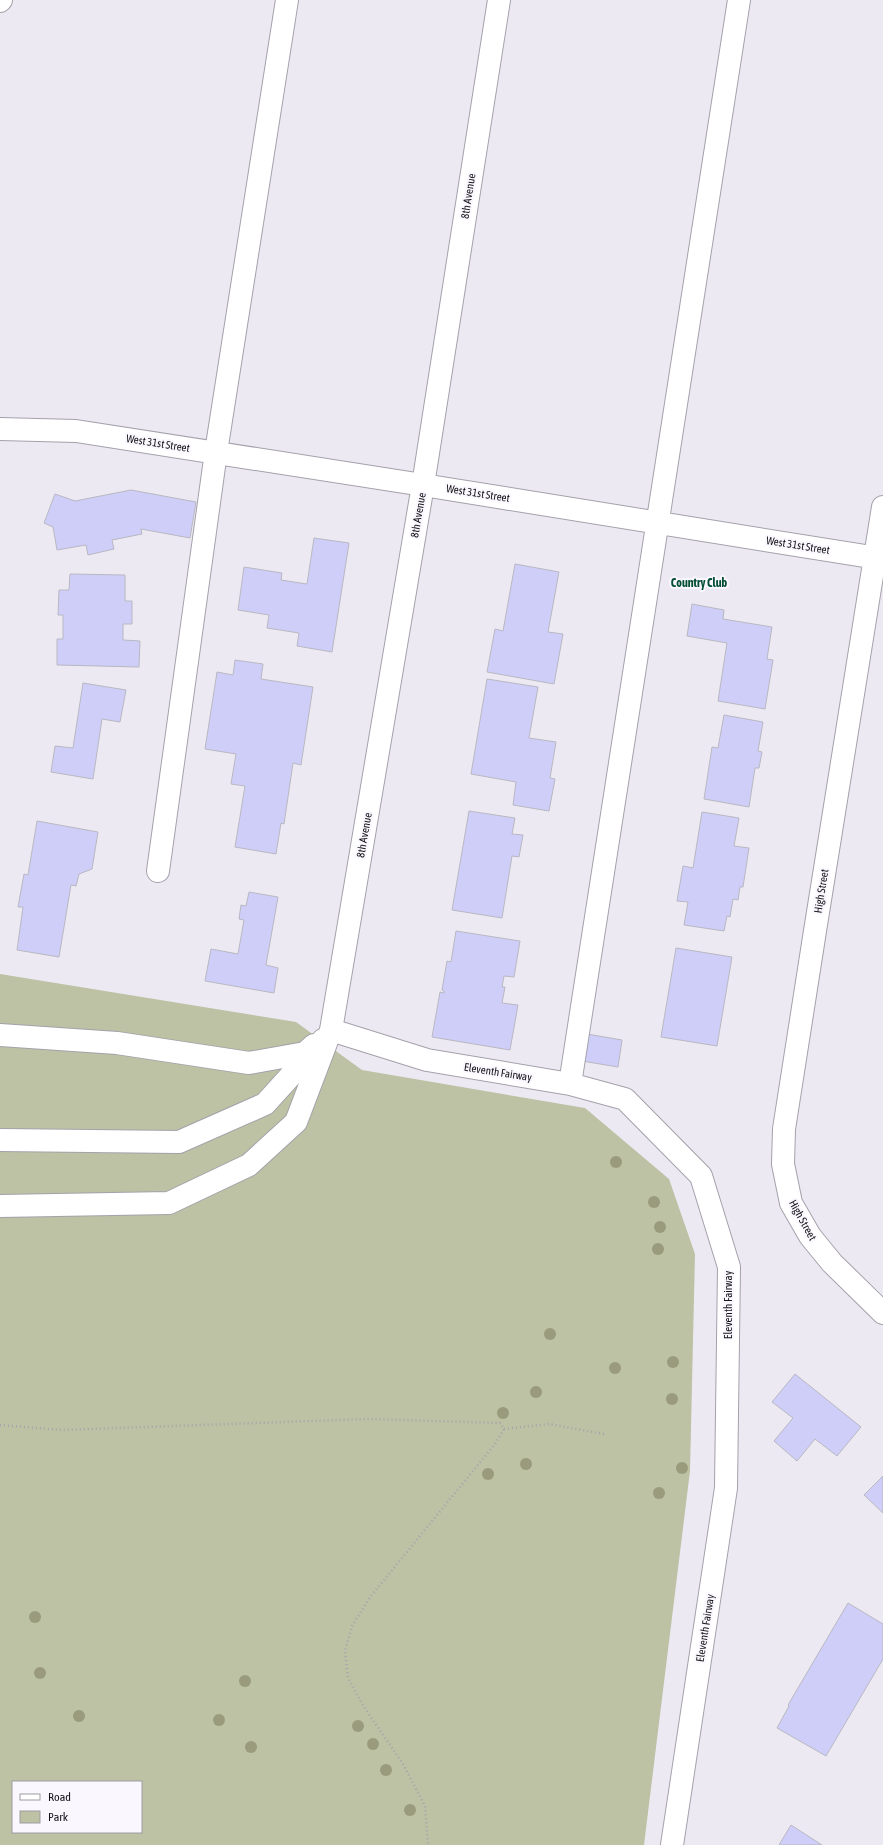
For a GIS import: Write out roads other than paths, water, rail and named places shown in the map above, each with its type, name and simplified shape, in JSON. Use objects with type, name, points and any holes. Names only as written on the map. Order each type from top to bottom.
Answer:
[{"type":"street","points":[[158,871],[216,452],[288,0]]},
{"type":"street","name":"8th Avenue","points":[[0,1206],[169,1203],[249,1165],[296,1122],[331,1030],[423,485],[499,0]]},
{"type":"street","points":[[570,1084],[656,522],[739,0]]},
{"type":"street","name":"West 31st Street","points":[[0,429],[76,431],[879,558]]},
{"type":"street","name":"High Street","points":[[883,507],[879,558],[784,1129],[783,1164],[791,1203],[810,1236],[832,1263],[883,1313]]},
{"type":"street","points":[[0,1035],[117,1043],[249,1063],[305,1053],[331,1030]]},
{"type":"street","points":[[0,1140],[178,1142],[265,1104],[331,1030]]},
{"type":"street","name":"Eleventh Fairway","points":[[331,1030],[427,1060],[570,1084],[625,1099],[701,1176],[728,1267],[726,1488],[672,1845]]},
{"type":"district","name":"Country Club","points":[[699,583]]}]
